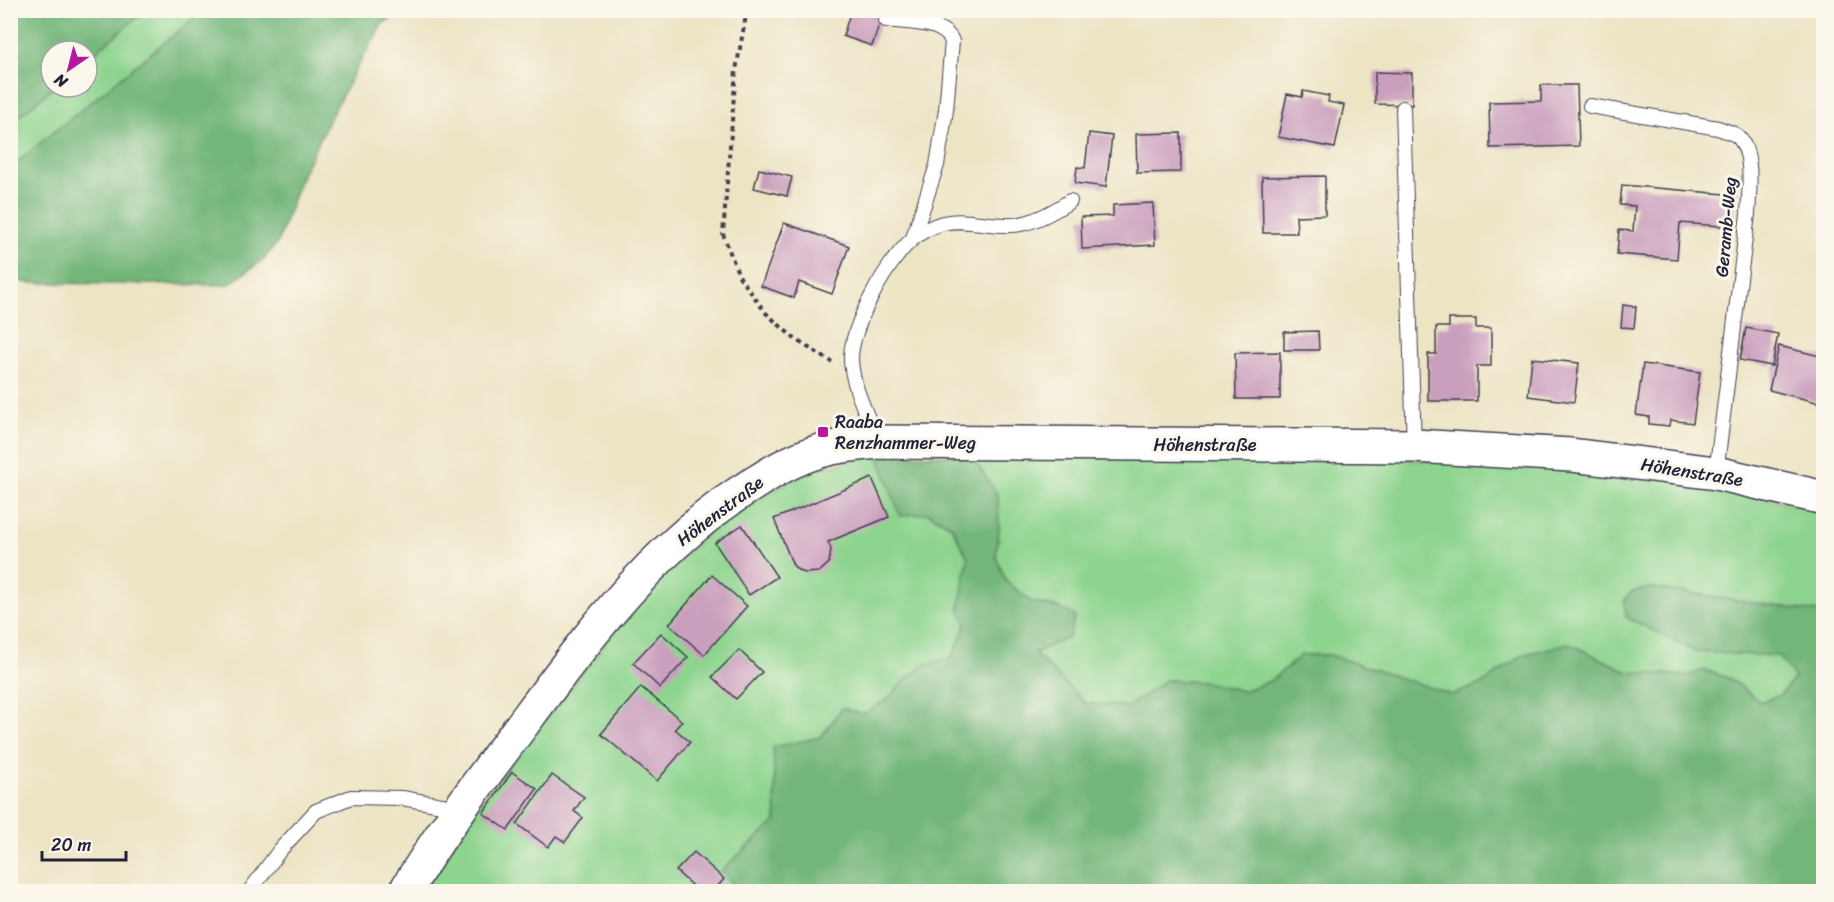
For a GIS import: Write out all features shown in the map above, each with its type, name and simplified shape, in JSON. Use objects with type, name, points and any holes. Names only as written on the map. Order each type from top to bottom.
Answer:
[{"type":"street","name":"Höhenstraße","points":[[405,891],[459,808],[577,651],[635,584],[686,533],[739,492],[801,458],[823,450],[849,444],[878,442],[1414,446],[1571,455],[1716,473],[1824,498]]},
{"type":"lane","points":[[886,20],[934,27],[943,30],[952,41],[946,110],[937,165],[912,238]]},
{"type":"lane","name":"Geramb-Weg","points":[[1590,106],[1718,128],[1736,135],[1747,149],[1748,214],[1716,473]]},
{"type":"lane","points":[[1403,108],[1414,446]]},
{"type":"lane","points":[[878,442],[853,376],[852,340],[874,289],[912,238],[927,228],[957,221],[1023,224],[1040,219],[1070,201]]},
{"type":"lane","points":[[249,891],[280,850],[316,811],[351,796],[402,798],[459,808]]},
{"type":"path","points":[[747,10],[736,70],[723,234],[739,276],[766,313],[796,340],[853,376]]},
{"type":"green space","points":[[11,10],[145,10],[99,49],[99,39],[39,39],[40,99],[11,123]]},
{"type":"green space","points":[[145,11],[203,11],[99,96],[99,49]]},
{"type":"green space","points":[[203,11],[408,11],[383,23],[359,64],[300,180],[278,242],[263,260],[228,285],[29,283],[11,280],[11,167],[95,99],[99,99],[99,96]]},
{"type":"green space","points":[[39,99],[95,99],[11,167],[10,123]]},
{"type":"green space","points":[[878,455],[928,513],[951,526],[968,558],[965,581],[966,625],[952,658],[924,665],[905,680],[887,700],[863,715],[842,708],[821,737],[774,747],[776,821],[721,871],[741,891],[421,892],[470,816],[645,592],[715,526],[807,470]]},
{"type":"green space","points":[[878,455],[971,455],[998,495],[999,527],[996,557],[1006,581],[1032,602],[1059,608],[1075,616],[1069,637],[1034,653],[1085,703],[1127,707],[1166,680],[1204,682],[1243,691],[1270,681],[1302,655],[1330,655],[1452,695],[1482,684],[1523,655],[1568,643],[1628,672],[1689,676],[1704,670],[1730,679],[1760,702],[1779,696],[1795,678],[1779,656],[1696,652],[1626,617],[1624,601],[1631,592],[1653,588],[1823,613],[1823,891],[741,892],[721,871],[776,821],[773,747],[821,737],[842,708],[863,714],[887,700],[905,680],[924,665],[952,658],[966,625],[959,608],[968,558],[952,526],[928,513],[900,516]]},
{"type":"green space","points":[[971,455],[1414,460],[1570,468],[1714,485],[1823,511],[1823,613],[1653,588],[1696,652],[1779,655],[1795,678],[1779,696],[1760,702],[1731,679],[1705,670],[1689,676],[1628,672],[1568,643],[1523,655],[1482,684],[1452,695],[1330,655],[1302,655],[1270,681],[1243,691],[1204,682],[1167,680],[1127,707],[1085,703],[1034,653],[1069,637],[1059,608],[1032,602],[1006,581],[996,557],[999,527]]},
{"type":"building","points":[[851,10],[884,10],[872,46],[843,36]]},
{"type":"building","points":[[1375,72],[1412,73],[1412,105],[1375,104]]},
{"type":"building","points":[[1541,85],[1577,85],[1579,146],[1490,148],[1489,102],[1541,101]]},
{"type":"building","points":[[1303,91],[1329,96],[1328,102],[1344,105],[1335,148],[1278,137],[1287,94],[1302,97]]},
{"type":"building","points":[[1089,133],[1112,136],[1106,187],[1075,183],[1077,167],[1085,168]]},
{"type":"building","points":[[1181,133],[1181,172],[1137,173],[1136,134]]},
{"type":"building","points":[[759,169],[792,177],[787,196],[754,188]]},
{"type":"building","points":[[1325,176],[1325,215],[1296,216],[1297,233],[1263,233],[1262,177]]},
{"type":"building","points":[[1622,185],[1736,195],[1733,227],[1680,223],[1677,259],[1617,254],[1619,230],[1633,231],[1635,206],[1620,205]]},
{"type":"building","points":[[1153,203],[1155,245],[1082,249],[1081,217],[1113,216],[1113,205]]},
{"type":"building","points":[[784,223],[849,246],[832,294],[799,282],[794,298],[761,286]]},
{"type":"building","points":[[1623,305],[1636,307],[1634,328],[1621,327]]},
{"type":"building","points":[[1449,319],[1476,319],[1476,328],[1491,328],[1491,366],[1477,366],[1477,401],[1428,401],[1428,354],[1436,354],[1436,327],[1449,327]]},
{"type":"building","points":[[1746,328],[1778,334],[1772,366],[1740,360]]},
{"type":"building","points":[[1318,331],[1319,350],[1284,350],[1284,332]]},
{"type":"building","points":[[1779,346],[1824,357],[1824,404],[1769,390]]},
{"type":"building","points":[[1280,352],[1280,399],[1236,399],[1235,353]]},
{"type":"building","points":[[1532,358],[1579,363],[1574,402],[1528,396]]},
{"type":"building","points":[[1643,364],[1700,372],[1693,423],[1670,420],[1669,426],[1649,424],[1649,417],[1636,415]]},
{"type":"building","points":[[872,478],[889,517],[828,542],[831,549],[829,563],[819,572],[805,573],[798,570],[793,565],[774,519]]},
{"type":"building","points":[[742,525],[777,577],[749,595],[715,543]]},
{"type":"building","points":[[712,575],[747,606],[704,655],[669,624]]},
{"type":"building","points":[[661,633],[688,657],[660,688],[633,663]]},
{"type":"building","points":[[739,650],[762,672],[736,699],[712,677]]},
{"type":"building","points":[[641,687],[682,721],[675,729],[690,742],[657,781],[601,734]]},
{"type":"building","points":[[512,772],[537,789],[508,830],[483,813]]},
{"type":"building","points":[[552,775],[584,797],[574,811],[583,818],[565,842],[556,836],[548,847],[517,824]]},
{"type":"building","points":[[694,852],[724,879],[713,892],[699,892],[676,871]]},
{"type":"place","name":"Raaba Renzhammer-Weg","points":[[823,432]]}]
